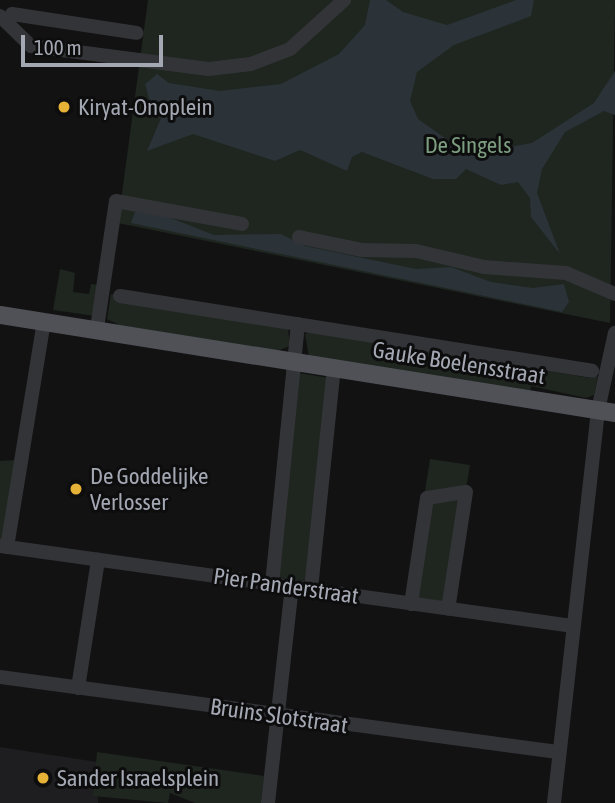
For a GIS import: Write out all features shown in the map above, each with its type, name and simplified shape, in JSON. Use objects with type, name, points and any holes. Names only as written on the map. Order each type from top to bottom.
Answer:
[{"type":"main road","name":"Gauke Boelensstraat","points":[[0,315],[97,328],[607,412]]},
{"type":"street","points":[[6,15],[31,46],[133,63],[192,69],[251,64],[306,39],[344,0]]},
{"type":"street","points":[[6,15],[137,33]]},
{"type":"street","points":[[97,328],[116,201],[242,224]]},
{"type":"street","points":[[299,237],[362,250],[416,251],[484,267],[566,272],[615,294]]},
{"type":"street","name":"Gauke Boelensstraat","points":[[120,296],[592,371]]},
{"type":"street","points":[[4,546],[44,322]]},
{"type":"street","points":[[272,584],[298,324]]},
{"type":"street","points":[[554,803],[573,626],[607,412],[615,332]]},
{"type":"street","points":[[310,589],[334,367]]},
{"type":"street","points":[[411,604],[427,498],[466,492],[447,609]]},
{"type":"street","name":"Pier Panderstraat","points":[[4,546],[573,626]]},
{"type":"street","points":[[78,688],[98,560]]},
{"type":"street","points":[[268,803],[292,587]]},
{"type":"street","name":"Bruins Slotstraat","points":[[0,677],[558,752]]},
{"type":"shaded area","points":[[370,0],[386,0],[403,12],[447,25],[516,0],[534,0],[531,16],[454,45],[417,72],[410,101],[418,119],[458,147],[481,152],[532,143],[594,103],[615,71],[615,115],[604,111],[565,132],[542,169],[537,193],[560,254],[531,217],[530,198],[518,182],[501,185],[466,169],[456,179],[433,179],[362,152],[352,157],[347,171],[300,150],[275,161],[193,134],[147,151],[161,118],[154,116],[145,84],[157,74],[169,83],[220,91],[281,84],[339,54],[365,25]]},
{"type":"shaded area","points":[[148,209],[214,235],[281,234],[305,246],[416,269],[451,267],[491,282],[533,288],[564,284],[569,302],[562,312],[131,223],[135,212]]},
{"type":"shaded area","name":"Sander Israelsplein","points":[[0,747],[97,762],[98,803],[0,803]]},
{"type":"green space","name":"De Singels","points":[[148,0],[615,0],[610,323],[118,223]]},
{"type":"green space","points":[[60,269],[75,273],[73,292],[89,294],[91,284],[100,285],[95,316],[53,310]]},
{"type":"green space","points":[[111,294],[288,329],[290,346],[277,351],[119,325],[107,319]]},
{"type":"green space","points":[[314,331],[590,378],[598,376],[594,395],[586,398],[531,386],[530,392],[309,357],[305,334]]},
{"type":"green space","points":[[299,373],[329,378],[308,578],[301,583],[279,577]]},
{"type":"green space","points":[[430,459],[470,465],[446,607],[408,601]]},
{"type":"green space","points":[[17,460],[4,541],[0,541],[0,461]]},
{"type":"green space","points":[[97,752],[264,776],[261,803],[195,803],[170,793],[168,803],[93,796]]},
{"type":"place","name":"Kiryat-Onoplein","points":[[64,107]]},
{"type":"place","name":"De Goddelijke Verlosser","points":[[76,489]]},
{"type":"place","name":"Sander Israelsplein","points":[[43,778]]}]
